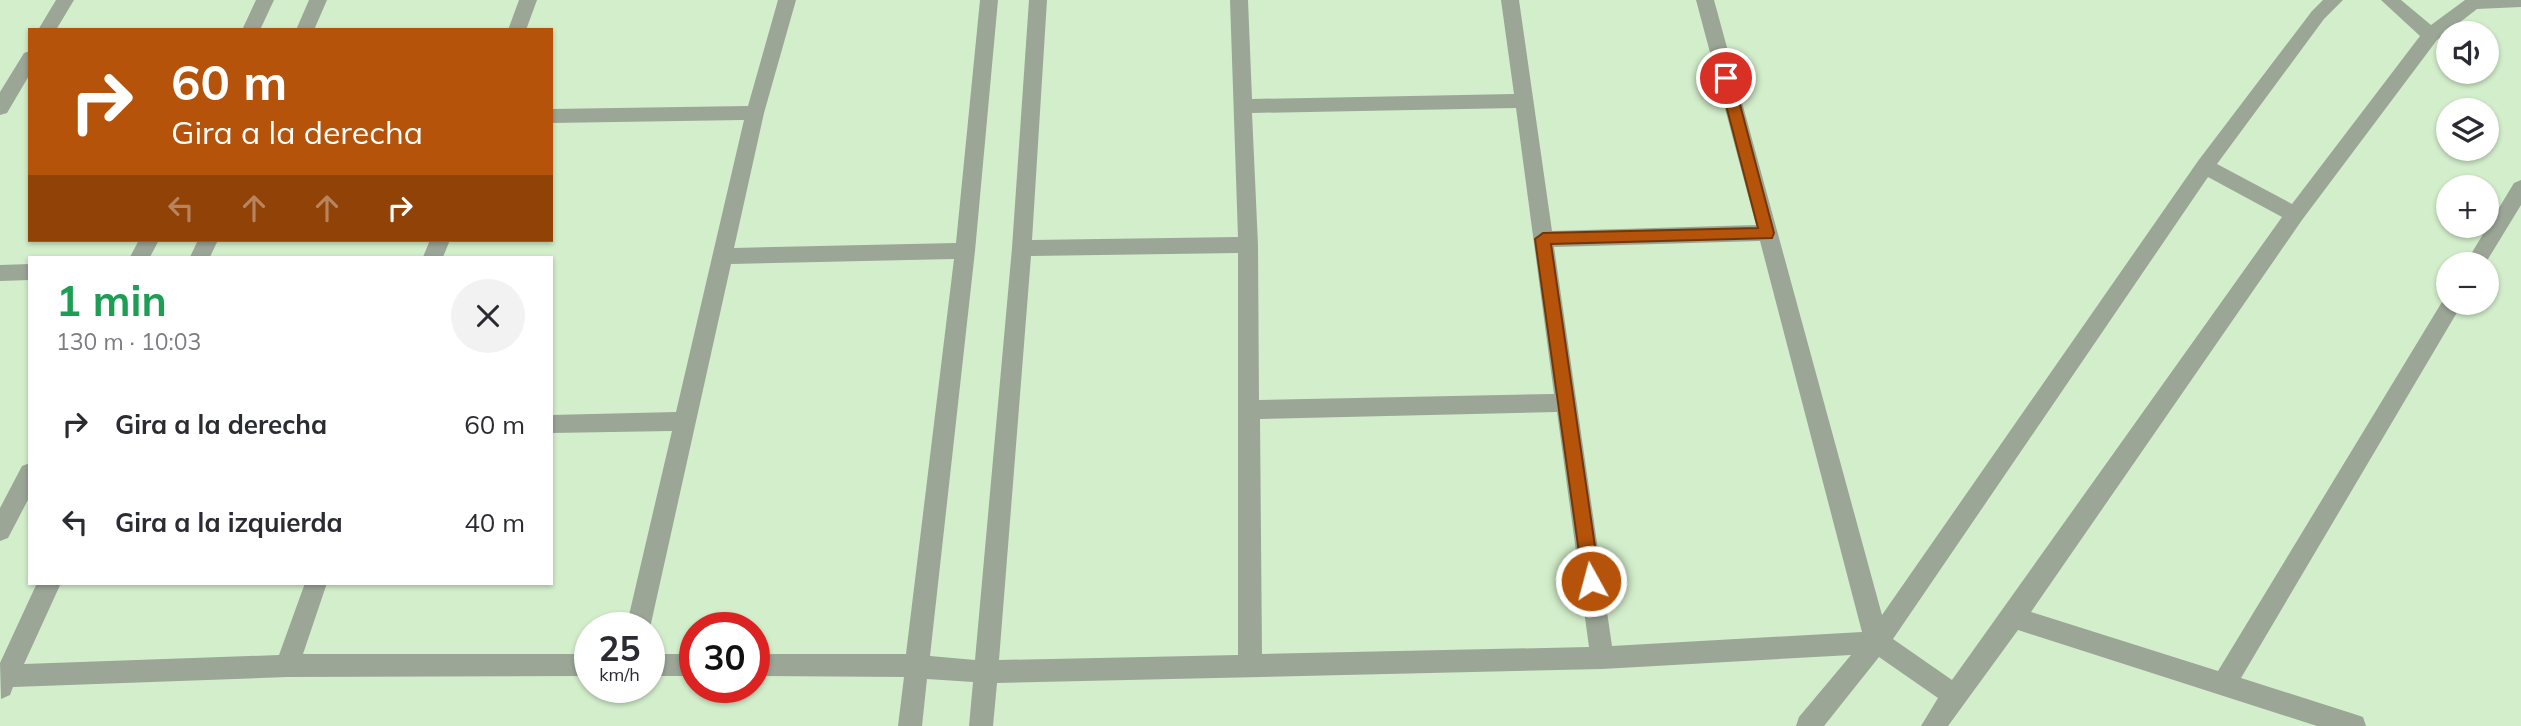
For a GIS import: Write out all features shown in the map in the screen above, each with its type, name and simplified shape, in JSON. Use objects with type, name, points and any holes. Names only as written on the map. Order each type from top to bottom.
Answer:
[{"type":"street","points":[[48,28],[65,0]]},
{"type":"street","points":[[252,28],[265,0]]},
{"type":"street","points":[[305,28],[318,0]]},
{"type":"street","points":[[518,28],[528,0]]},
{"type":"street","points":[[642,612],[755,113],[787,0]]},
{"type":"street","points":[[910,726],[965,251],[989,0]]},
{"type":"street","points":[[981,726],[1022,248],[1038,0]]},
{"type":"street","points":[[1239,0],[1248,245],[1251,666]]},
{"type":"street","points":[[1510,0],[1602,657]]},
{"type":"street","points":[[1706,0],[1877,642]]},
{"type":"street","points":[[1808,726],[1877,642],[2205,166],[2318,15],[2334,0]]},
{"type":"street","points":[[2390,0],[2431,35]]},
{"type":"street","points":[[1933,726],[2013,617],[2295,215],[2431,35],[2472,2],[2521,1]]},
{"type":"street","points":[[0,108],[28,61]]},
{"type":"street","points":[[1242,106],[1523,102]]},
{"type":"street","points":[[553,116],[755,113]]},
{"type":"street","points":[[2205,166],[2295,215]]},
{"type":"street","points":[[2482,252],[2521,188]]},
{"type":"street","points":[[1543,239],[1767,233]]},
{"type":"street","points":[[1022,248],[1248,245]]},
{"type":"street","points":[[722,257],[965,251]]},
{"type":"street","points":[[0,273],[28,272]]},
{"type":"street","points":[[2224,684],[2445,315]]},
{"type":"street","points":[[1249,410],[1568,403]]},
{"type":"street","points":[[553,424],[685,421]]},
{"type":"street","points":[[0,531],[28,477]]},
{"type":"street","points":[[48,585],[2,680],[287,666],[574,665]]},
{"type":"street","points":[[287,666],[315,585]]},
{"type":"street","points":[[2013,617],[2354,726]]},
{"type":"street","points":[[770,665],[915,666],[985,672],[1602,657],[1877,642],[1954,695]]},
{"type":"route","points":[[1591,581],[1543,239],[1767,233],[1726,78]]}]
